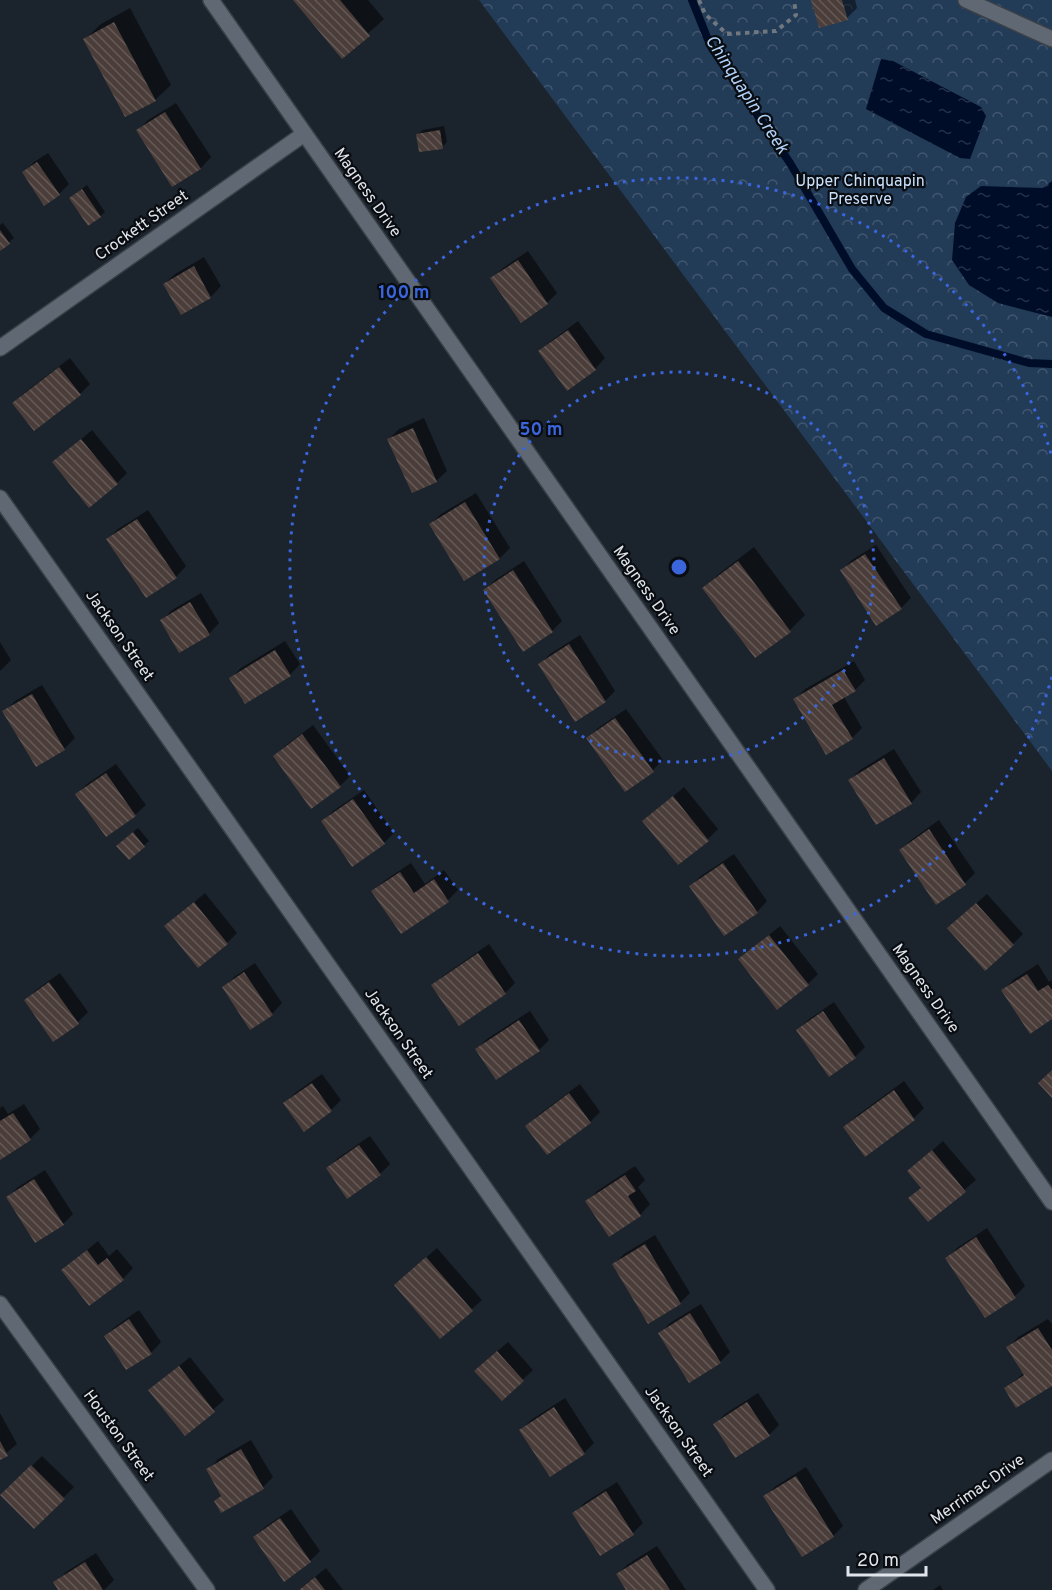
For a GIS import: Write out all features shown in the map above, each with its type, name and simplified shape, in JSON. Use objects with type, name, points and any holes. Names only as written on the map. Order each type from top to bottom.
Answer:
[{"type":"street","name":"Magness Drive","points":[[211,0],[1052,1202]]},
{"type":"street","points":[[966,0],[1052,39]]},
{"type":"street","name":"Crockett Street","points":[[0,348],[304,134]]},
{"type":"street","name":"Jackson Street","points":[[0,498],[767,1590]]},
{"type":"street","name":"Houston Street","points":[[0,1304],[207,1590]]},
{"type":"street","name":"Merrimac Drive","points":[[866,1590],[1052,1460]]},
{"type":"path","points":[[699,0],[705,14],[727,34],[776,31],[796,15],[794,0]]},
{"type":"green space","name":"Upper Chinquapin Preserve","points":[[479,0],[1052,0],[1052,771]]},
{"type":"water","points":[[881,59],[893,61],[981,107],[986,116],[970,159],[960,158],[866,109]]},
{"type":"water","points":[[1052,181],[1052,317],[998,303],[969,285],[952,260],[955,223],[966,197],[981,186],[1043,188]]},
{"type":"building","points":[[293,0],[340,0],[370,36],[342,59]]},
{"type":"building","points":[[811,0],[842,0],[848,20],[819,28]]},
{"type":"building","points":[[114,22],[156,101],[125,117],[83,39]]},
{"type":"building","points":[[165,112],[201,169],[172,187],[136,130]]},
{"type":"building","points":[[440,130],[443,149],[419,152],[416,134]]},
{"type":"building","points":[[37,162],[60,195],[44,206],[22,172]]},
{"type":"building","points":[[82,189],[101,217],[88,226],[69,198]]},
{"type":"building","points":[[0,230],[10,244],[0,251]]},
{"type":"building","points":[[518,260],[548,304],[521,323],[490,278]]},
{"type":"building","points":[[194,266],[211,298],[181,315],[163,284]]},
{"type":"building","points":[[568,330],[596,370],[567,391],[538,351]]},
{"type":"building","points":[[59,367],[81,395],[34,431],[12,403]]},
{"type":"building","points":[[413,428],[437,482],[412,493],[387,439]]},
{"type":"building","points":[[81,439],[118,484],[89,508],[52,462]]},
{"type":"building","points":[[465,502],[500,559],[464,581],[429,524]]},
{"type":"building","points":[[137,519],[177,578],[146,598],[106,539]]},
{"type":"building","points":[[865,554],[902,609],[876,626],[840,570]]},
{"type":"building","points":[[738,561],[791,632],[755,658],[702,588]]},
{"type":"building","points":[[513,570],[553,632],[523,652],[483,590]]},
{"type":"building","points":[[190,602],[210,635],[179,653],[160,620]]},
{"type":"building","points":[[569,644],[606,702],[575,722],[538,664]]},
{"type":"building","points":[[275,650],[291,676],[245,704],[229,678]]},
{"type":"building","points":[[843,670],[856,691],[832,705],[853,739],[826,755],[793,699]]},
{"type":"building","points":[[32,694],[65,750],[36,767],[2,711]]},
{"type":"building","points":[[615,718],[654,772],[625,792],[586,738]]},
{"type":"building","points":[[302,734],[341,787],[311,809],[273,756]]},
{"type":"building","points":[[884,758],[912,804],[876,825],[848,780]]},
{"type":"building","points":[[106,773],[136,816],[106,837],[75,794]]},
{"type":"building","points":[[673,796],[709,841],[678,865],[642,821]]},
{"type":"building","points":[[353,799],[385,844],[352,867],[321,821]]},
{"type":"building","points":[[929,829],[966,885],[936,905],[899,850]]},
{"type":"building","points":[[133,832],[145,847],[129,860],[116,846]]},
{"type":"building","points":[[723,863],[758,913],[724,936],[689,886]]},
{"type":"building","points":[[400,872],[414,893],[434,879],[449,902],[401,934],[371,891]]},
{"type":"building","points":[[194,902],[228,944],[198,968],[164,926]]},
{"type":"building","points":[[976,903],[1014,945],[985,971],[947,928]]},
{"type":"building","points":[[769,935],[809,985],[777,1010],[738,959]]},
{"type":"building","points":[[478,953],[506,994],[459,1026],[431,985]]},
{"type":"building","points":[[244,972],[273,1015],[250,1030],[222,987]]},
{"type":"building","points":[[1027,974],[1038,991],[1048,985],[1052,990],[1052,1019],[1030,1034],[1001,990]]},
{"type":"building","points":[[49,982],[79,1024],[53,1042],[24,1000]]},
{"type":"building","points":[[823,1011],[856,1058],[829,1077],[796,1030]]},
{"type":"building","points":[[519,1020],[540,1051],[496,1080],[475,1049]]},
{"type":"building","points":[[1052,1070],[1052,1098],[1038,1083]]},
{"type":"building","points":[[312,1083],[332,1111],[304,1132],[283,1103]]},
{"type":"building","points":[[894,1090],[915,1120],[865,1157],[843,1127]]},
{"type":"building","points":[[569,1093],[591,1123],[547,1155],[525,1126]]},
{"type":"building","points":[[13,1113],[31,1140],[0,1160],[0,1121]]},
{"type":"building","points":[[359,1145],[381,1175],[347,1199],[326,1168]]},
{"type":"building","points":[[932,1150],[966,1192],[928,1222],[908,1198],[921,1188],[907,1171]]},
{"type":"building","points":[[625,1175],[636,1191],[628,1196],[641,1216],[609,1237],[585,1201]]},
{"type":"building","points":[[34,1179],[64,1225],[35,1243],[6,1197]]},
{"type":"building","points":[[976,1237],[1016,1298],[985,1318],[945,1258]]},
{"type":"building","points":[[645,1244],[681,1304],[648,1324],[612,1264]]},
{"type":"building","points":[[87,1250],[98,1265],[107,1258],[124,1280],[89,1306],[61,1270]]},
{"type":"building","points":[[426,1257],[473,1311],[440,1339],[394,1285]]},
{"type":"building","points":[[690,1313],[721,1363],[689,1383],[658,1333]]},
{"type":"building","points":[[129,1319],[152,1354],[126,1370],[104,1336]]},
{"type":"building","points":[[1038,1328],[1052,1350],[1052,1386],[1016,1408],[1004,1388],[1024,1375],[1006,1347]]},
{"type":"building","points":[[497,1351],[524,1381],[502,1401],[474,1371]]},
{"type":"building","points":[[179,1366],[215,1412],[185,1436],[148,1390]]},
{"type":"building","points":[[747,1402],[770,1436],[735,1458],[713,1424]]},
{"type":"building","points":[[554,1407],[585,1454],[550,1477],[519,1430]]},
{"type":"building","points":[[0,1441],[8,1456],[0,1460]]},
{"type":"building","points":[[241,1449],[264,1489],[221,1513],[214,1501],[221,1496],[206,1469]]},
{"type":"building","points":[[31,1465],[65,1499],[34,1529],[0,1495]]},
{"type":"building","points":[[796,1476],[834,1537],[802,1557],[763,1496]]},
{"type":"building","points":[[606,1491],[634,1535],[600,1556],[572,1513]]},
{"type":"building","points":[[280,1518],[311,1562],[284,1582],[253,1537]]},
{"type":"building","points":[[647,1555],[670,1590],[626,1590],[616,1574]]},
{"type":"building","points":[[85,1562],[103,1590],[58,1590],[53,1582]]},
{"type":"building","points":[[315,1577],[325,1590],[299,1590]]},
{"type":"waterway","name":"Chinquapin Creek","points":[[692,0],[711,47],[790,163],[852,269],[884,308],[926,334],[1029,363],[1052,364]]}]
